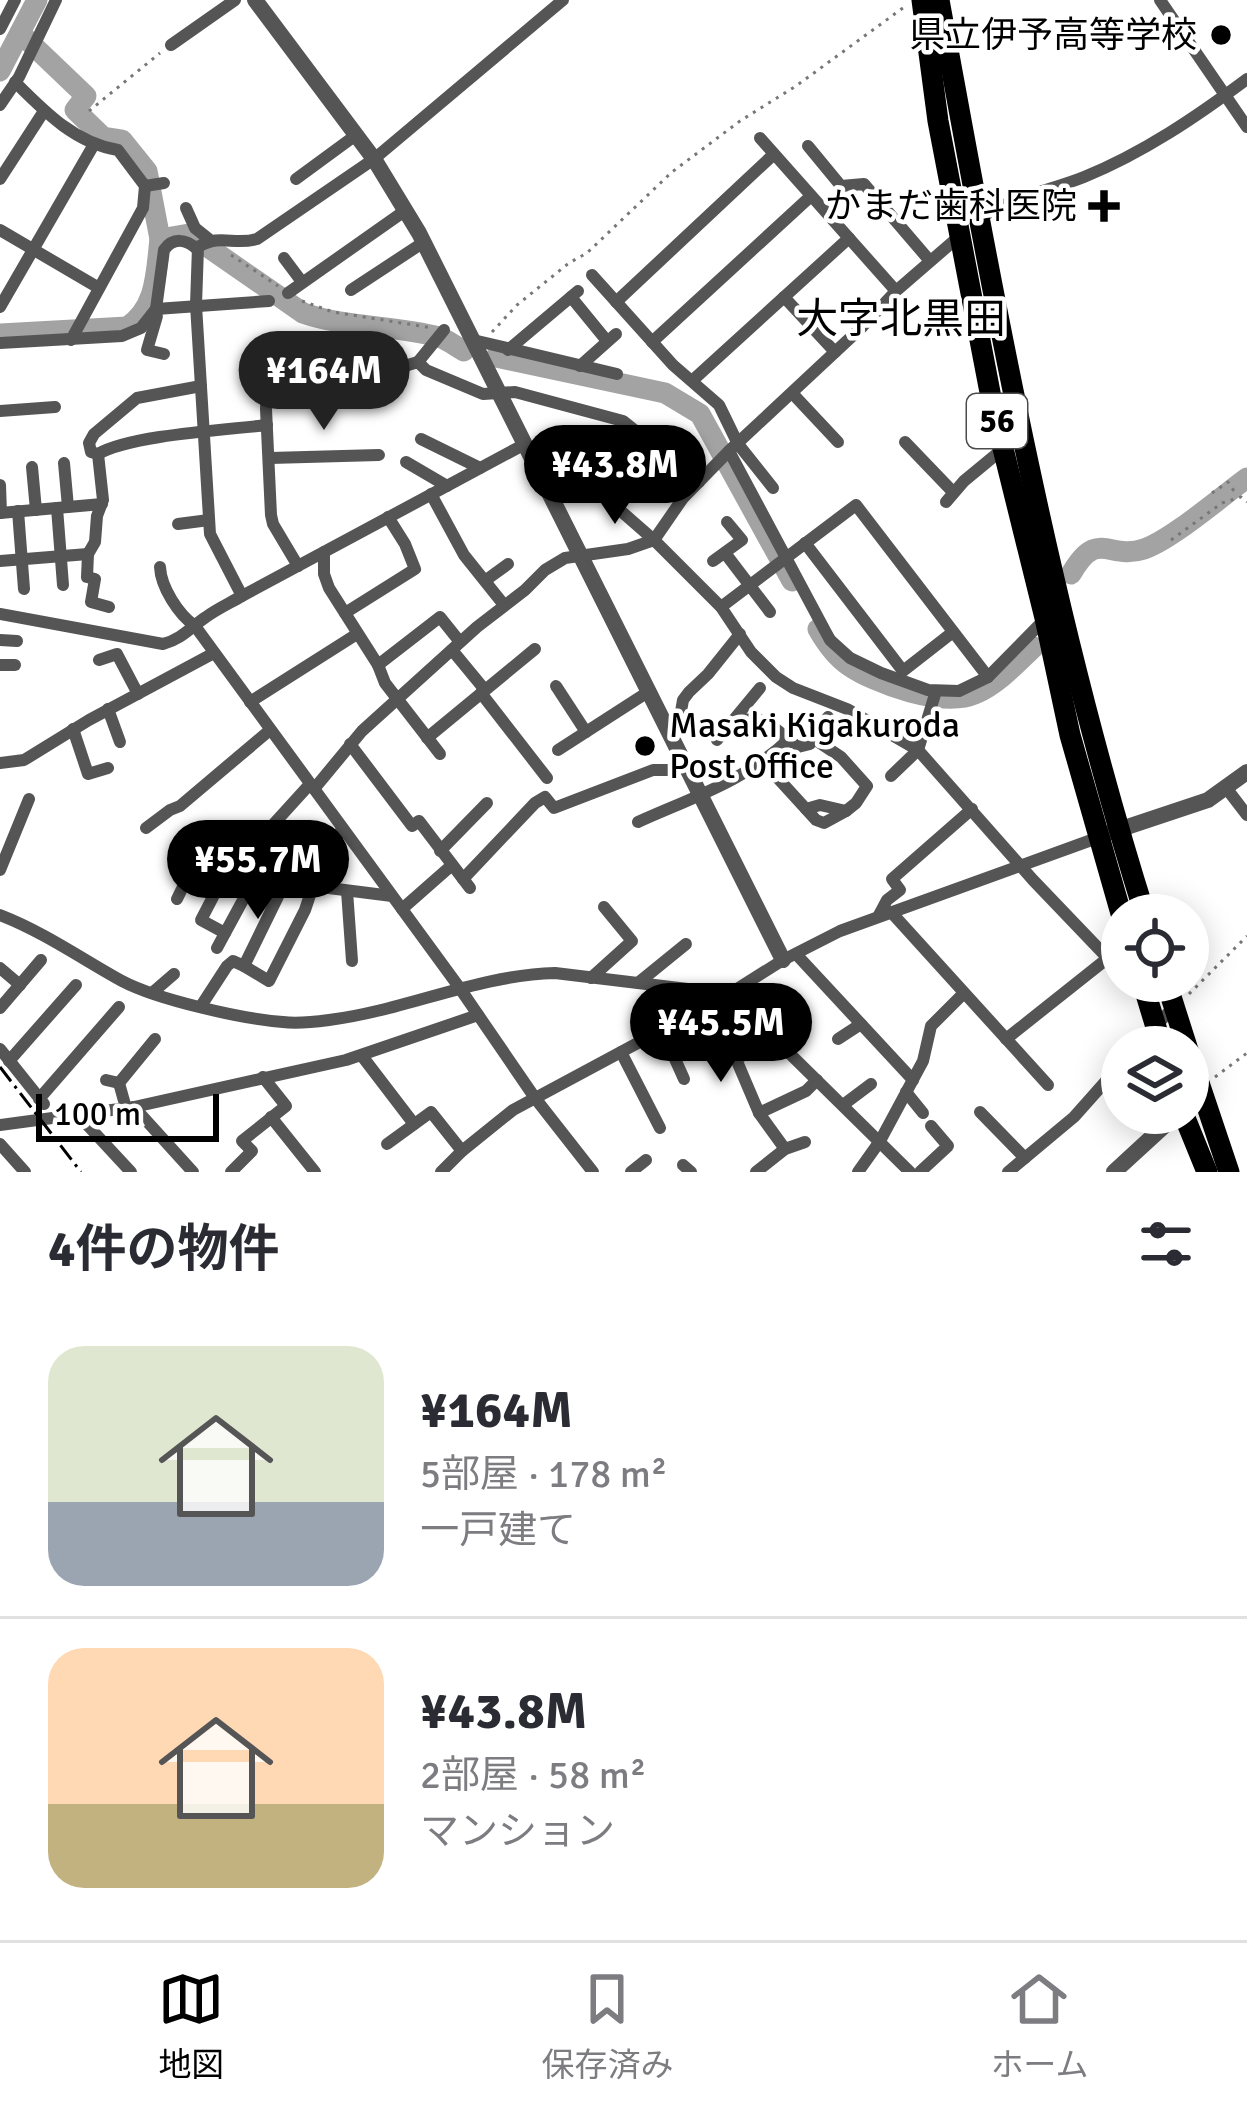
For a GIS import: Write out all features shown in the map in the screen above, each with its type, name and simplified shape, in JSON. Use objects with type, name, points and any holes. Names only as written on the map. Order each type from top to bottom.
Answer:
[{"type":"highway","name":"56","points":[[922,0],[959,236],[1004,448],[1053,616],[1108,833],[1118,894]]},
{"type":"highway","name":"56","points":[[939,0],[1053,616]]},
{"type":"highway","name":"56","points":[[1108,833],[1136,894]]},
{"type":"highway","points":[[1172,1002],[1180,1026]]},
{"type":"highway","points":[[1209,1133],[1229,1172]]},
{"type":"highway","points":[[1200,1134],[1207,1172]]},
{"type":"street","points":[[0,29],[15,0]]},
{"type":"street","points":[[0,105],[56,0]]},
{"type":"street","points":[[171,45],[235,0]]},
{"type":"street","points":[[255,0],[374,159],[424,242],[479,342],[524,444],[699,794],[789,957],[861,1024],[909,1086],[923,1113]]},
{"type":"street","points":[[164,354],[147,350],[168,244],[257,239],[374,159],[563,0]]},
{"type":"street","points":[[1160,0],[1247,127]]},
{"type":"street","points":[[225,933],[201,920],[236,856],[270,828],[396,700],[504,605],[565,558],[628,549],[654,540],[683,498],[734,447],[896,291],[979,219],[998,206],[1124,159],[1247,80]]},
{"type":"street","points":[[15,82],[44,111],[93,146],[118,150],[153,185],[71,340]]},
{"type":"street","points":[[0,179],[44,111]]},
{"type":"street","points":[[296,179],[356,135]]},
{"type":"street","points":[[760,138],[896,291]]},
{"type":"street","points":[[0,307],[93,146]]},
{"type":"street","points":[[808,146],[841,187],[864,184],[930,261]]},
{"type":"street","points":[[616,302],[774,154]]},
{"type":"street","points":[[652,342],[811,196]]},
{"type":"street","points":[[186,208],[203,245],[196,305],[210,534],[242,596]]},
{"type":"street","points":[[288,293],[406,210]]},
{"type":"street","points":[[0,230],[99,288]]},
{"type":"street","points":[[693,380],[849,238]]},
{"type":"street","points":[[351,290],[424,242]]},
{"type":"street","points":[[284,258],[302,282]]},
{"type":"street","points":[[592,275],[673,365],[719,405],[786,558],[830,640],[850,658],[935,696],[959,692],[988,677],[1053,616]]},
{"type":"street","points":[[508,350],[574,294],[612,337],[580,366]]},
{"type":"street","points":[[784,298],[835,352]]},
{"type":"street","points":[[0,343],[122,337],[141,328],[158,309],[269,301]]},
{"type":"street","points":[[298,566],[273,524],[266,425],[268,366],[301,361],[299,377],[391,371],[418,362],[439,336]]},
{"type":"street","points":[[479,342],[617,374]]},
{"type":"street","points":[[418,362],[426,370],[483,394],[515,392],[623,421],[699,482]]},
{"type":"street","points":[[201,386],[137,398],[94,434],[88,443],[91,452],[266,425]]},
{"type":"street","points":[[792,393],[838,442]]},
{"type":"street","points":[[0,411],[55,406]]},
{"type":"street","points":[[421,439],[480,468]]},
{"type":"street","points":[[905,442],[950,497],[1004,448]]},
{"type":"street","points":[[0,614],[163,644],[181,638],[242,596],[524,444]]},
{"type":"street","points":[[734,447],[772,488]]},
{"type":"street","points":[[98,454],[104,495],[95,542],[88,554],[87,577],[95,579],[92,602],[109,607]]},
{"type":"street","points":[[270,458],[379,455]]},
{"type":"street","points":[[406,462],[447,486]]},
{"type":"street","points":[[63,585],[64,463]]},
{"type":"street","points":[[32,467],[36,510]]},
{"type":"street","points":[[539,474],[557,471],[580,477],[654,540],[721,607],[762,665],[793,688],[847,709],[918,750],[1101,951]]},
{"type":"street","points":[[0,485],[0,513],[102,505]]},
{"type":"street","points":[[431,494],[464,554],[504,605]]},
{"type":"street","points":[[721,607],[856,505],[988,677]]},
{"type":"street","points":[[18,511],[24,589]]},
{"type":"street","points":[[345,613],[415,569],[388,517]]},
{"type":"street","points":[[178,524],[209,520]]},
{"type":"street","points":[[727,521],[742,540],[719,557],[770,612]]},
{"type":"street","points":[[806,543],[903,671],[953,632]]},
{"type":"street","points":[[324,552],[324,574],[357,634],[396,700],[440,754]]},
{"type":"street","points":[[0,561],[88,554]]},
{"type":"street","points":[[487,580],[508,564]]},
{"type":"street","points":[[160,567],[163,584],[188,622],[593,1172]]},
{"type":"street","points":[[378,665],[440,617],[483,692],[539,773]]},
{"type":"street","points":[[250,702],[357,634]]},
{"type":"street","points":[[670,735],[679,723],[683,700],[740,634]]},
{"type":"street","points":[[0,640],[17,641]]},
{"type":"street","points":[[427,738],[535,649]]},
{"type":"street","points":[[0,763],[24,760],[214,653]]},
{"type":"street","points":[[99,660],[117,654],[138,694]]},
{"type":"street","points":[[557,686],[586,732]]},
{"type":"street","points":[[717,740],[760,688]]},
{"type":"street","points":[[558,750],[648,692]]},
{"type":"street","points":[[891,776],[918,750],[935,696]]},
{"type":"street","points":[[108,709],[120,742]]},
{"type":"street","points":[[734,720],[757,719],[798,747],[810,744],[828,717]]},
{"type":"street","points":[[73,729],[88,774],[108,768]]},
{"type":"street","points":[[146,828],[270,730]]},
{"type":"street","points":[[764,763],[806,809],[820,805],[846,811],[864,794],[866,782],[814,739]]},
{"type":"street","points":[[638,822],[720,788],[764,763],[788,740]]},
{"type":"street","points":[[350,744],[412,826],[419,821],[466,883],[535,802],[545,797],[554,808],[653,770],[685,765]]},
{"type":"street","points":[[441,1172],[513,1110],[854,924],[1208,800],[1247,772]]},
{"type":"street","points":[[1227,789],[1247,815]]},
{"type":"street","points":[[0,870],[29,799]]},
{"type":"street","points":[[440,851],[487,803]]},
{"type":"street","points":[[885,914],[887,900],[901,890],[892,879],[973,809]]},
{"type":"street","points":[[299,850],[326,848],[343,829]]},
{"type":"street","points":[[177,899],[195,862],[392,896]]},
{"type":"street","points":[[402,909],[452,865]]},
{"type":"street","points":[[217,947],[256,874]]},
{"type":"street","points":[[244,966],[286,880]]},
{"type":"street","points":[[201,1006],[233,962],[269,981],[313,886]]},
{"type":"street","points":[[347,891],[352,961]]},
{"type":"street","points":[[591,978],[632,941],[604,907]]},
{"type":"street","points":[[885,914],[1048,1085]]},
{"type":"street","points":[[0,915],[152,993],[282,1022],[395,1006],[530,974],[729,994],[910,1172]]},
{"type":"street","points":[[638,983],[686,944]]},
{"type":"street","points":[[0,1008],[41,961]]},
{"type":"street","points":[[1006,1039],[1101,964]]},
{"type":"street","points":[[0,968],[20,985]]},
{"type":"street","points":[[152,993],[174,974]]},
{"type":"street","points":[[54,1118],[4,1054],[76,985]]},
{"type":"street","points":[[858,1172],[922,1061],[931,1026],[964,993]]},
{"type":"street","points":[[39,1099],[118,1007]]},
{"type":"street","points":[[1164,1026],[1174,1007]]},
{"type":"street","points":[[0,1125],[130,1107],[362,1056],[477,1013]]},
{"type":"street","points":[[838,1039],[861,1024]]},
{"type":"street","points":[[662,1030],[684,1079]]},
{"type":"street","points":[[772,1036],[736,1059],[759,1113],[785,1149]]},
{"type":"street","points":[[154,1039],[112,1082],[193,1172]]},
{"type":"street","points":[[621,1052],[661,1128]]},
{"type":"street","points":[[362,1056],[414,1124]]},
{"type":"street","points":[[231,1172],[252,1151],[242,1141],[286,1106],[263,1077]]},
{"type":"street","points":[[759,1113],[806,1091],[817,1080]]},
{"type":"street","points":[[843,1105],[871,1084]]},
{"type":"street","points":[[1008,1172],[1074,1117],[1101,1087]]},
{"type":"street","points":[[387,1144],[431,1112],[461,1151]]},
{"type":"street","points":[[980,1112],[1025,1158]]},
{"type":"street","points":[[79,1116],[131,1172]]},
{"type":"street","points":[[272,1117],[315,1172]]},
{"type":"street","points":[[920,1172],[948,1146],[931,1126]]},
{"type":"street","points":[[1114,1172],[1155,1134]]},
{"type":"street","points":[[756,1172],[785,1149],[805,1142]]},
{"type":"street","points":[[0,1144],[25,1172]]},
{"type":"street","points":[[631,1172],[646,1160]]},
{"type":"path","points":[[479,342],[517,305],[587,253],[672,172],[912,0]]},
{"type":"path","points":[[88,111],[171,45]]},
{"type":"path","points":[[203,245],[288,293],[333,311],[439,336]]},
{"type":"path","points":[[1212,493],[1228,482],[1247,502]]},
{"type":"path","points":[[1171,539],[1236,494]]},
{"type":"path","points":[[1174,1007],[1247,935]]},
{"type":"path","points":[[1209,1088],[1247,1053]]},
{"type":"waterway","points":[[0,71],[37,0]]},
{"type":"waterway","points":[[20,33],[86,96],[75,110],[103,137],[122,140],[147,171],[160,239]]},
{"type":"waterway","points":[[0,334],[127,327],[150,300],[160,239],[189,234],[303,313],[439,337],[464,351]]},
{"type":"waterway","points":[[496,357],[665,393],[700,414],[792,581]]},
{"type":"waterway","points":[[1071,574],[1096,549],[1132,552],[1155,544],[1247,478]]},
{"type":"waterway","points":[[818,629],[839,658],[860,672],[910,692],[945,698],[983,690],[1034,647]]},
{"type":"railway","points":[[0,1067],[81,1172]]},
{"type":"place","name":"県立伊予高等学校","points":[[1221,35]]},
{"type":"place","name":"かまだ歯科医院","points":[[1104,206]]},
{"type":"place","name":"Masaki Kigakuroda Post Office","points":[[645,746]]},
{"type":"district","name":"大字北黒田","points":[[901,319]]}]
